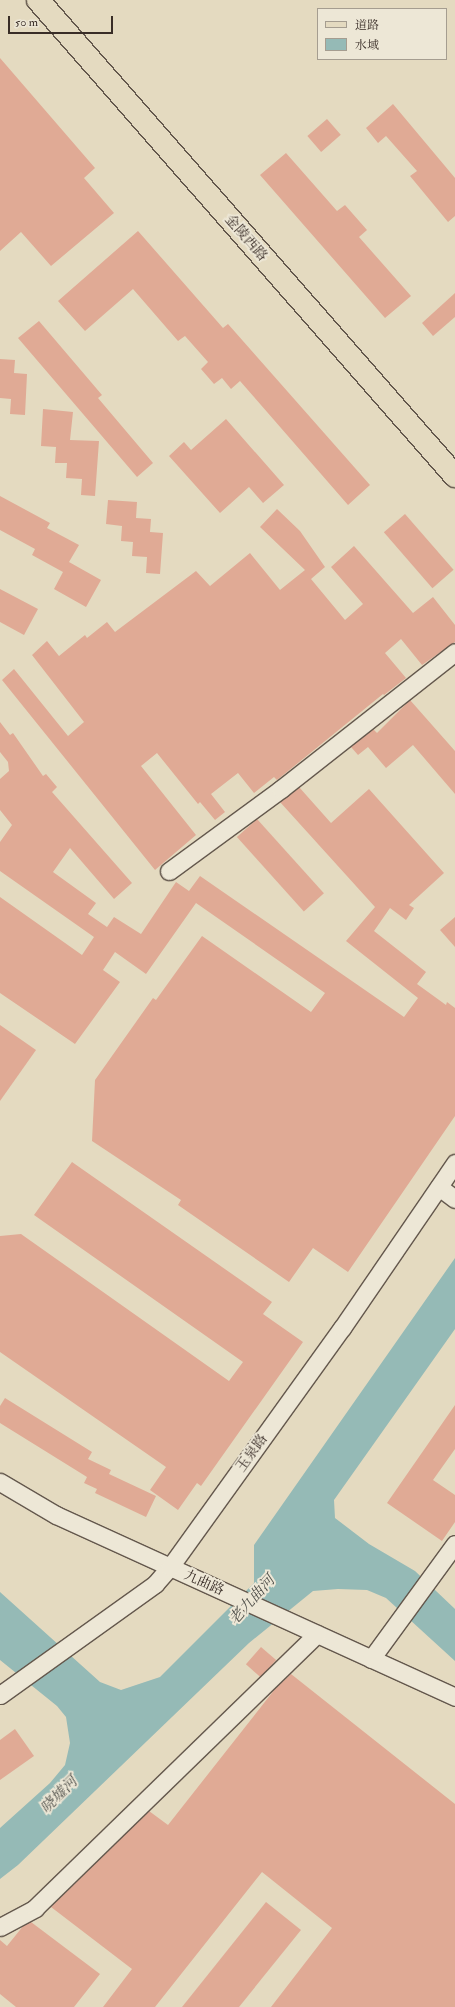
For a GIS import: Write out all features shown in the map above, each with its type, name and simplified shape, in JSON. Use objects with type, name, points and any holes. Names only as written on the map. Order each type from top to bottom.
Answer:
[{"type":"main road","name":"金陵西路","points":[[47,3],[454,472]]},
{"type":"street","points":[[169,871],[281,789],[455,652]]},
{"type":"street","name":"玉泉路","points":[[0,1695],[155,1584],[170,1567],[455,1163]]},
{"type":"street","points":[[439,1187],[455,1199]]},
{"type":"street","name":"九曲路","points":[[0,1482],[56,1515],[455,1697]]},
{"type":"street","points":[[371,1659],[455,1544]]},
{"type":"street","points":[[0,1927],[35,1908],[317,1634]]},
{"type":"water","points":[[455,1258],[455,1329],[334,1500],[335,1518],[369,1544],[415,1571],[455,1609],[455,1661],[386,1598],[367,1590],[338,1589],[313,1591],[249,1643],[18,1865],[0,1879],[0,1828],[50,1783],[65,1765],[70,1743],[66,1717],[57,1706],[0,1660],[0,1592],[100,1682],[121,1690],[160,1677],[254,1583],[254,1545]]},
{"type":"building","points":[[0,58],[95,168],[84,178],[114,213],[51,266],[21,232],[0,251]]},
{"type":"building","points":[[393,104],[455,178],[455,216],[448,222],[410,176],[417,171],[386,136],[378,143],[366,128]]},
{"type":"building","points":[[327,119],[341,135],[321,152],[307,136]]},
{"type":"building","points":[[286,153],[337,211],[345,205],[367,230],[359,237],[411,296],[385,318],[260,175]]},
{"type":"building","points":[[138,231],[223,328],[228,324],[370,485],[348,505],[240,381],[231,389],[222,378],[214,384],[201,369],[208,362],[185,336],[178,341],[133,289],[85,331],[58,301]]},
{"type":"building","points":[[455,293],[455,317],[433,336],[422,323]]},
{"type":"building","points":[[39,321],[102,395],[98,398],[153,463],[137,477],[18,338]]},
{"type":"building","points":[[0,359],[15,360],[14,373],[27,374],[25,415],[10,414],[11,399],[0,398]]},
{"type":"building","points":[[43,409],[73,412],[70,440],[99,441],[95,496],[81,495],[82,479],[66,478],[67,463],[55,463],[56,447],[41,446]]},
{"type":"building","points":[[226,419],[284,485],[263,503],[249,487],[220,513],[169,456],[184,442],[191,450]]},
{"type":"building","points":[[0,496],[50,523],[47,528],[79,545],[69,562],[101,580],[86,607],[54,589],[63,572],[32,555],[35,549],[0,530]]},
{"type":"building","points":[[108,500],[137,502],[136,518],[151,519],[150,532],[163,533],[160,574],[146,573],[147,557],[132,556],[133,542],[121,541],[122,526],[106,524]]},
{"type":"building","points":[[277,509],[300,531],[325,567],[311,579],[345,620],[363,604],[331,567],[354,546],[413,613],[433,597],[455,625],[455,642],[422,665],[401,639],[385,653],[406,678],[384,695],[383,694],[277,780],[274,777],[254,793],[238,773],[211,794],[225,812],[215,820],[200,802],[198,804],[157,753],[141,766],[196,835],[155,870],[2,680],[14,669],[68,736],[84,722],[32,655],[47,641],[59,656],[85,635],[87,638],[107,622],[115,632],[196,571],[210,586],[250,553],[280,590],[305,570],[260,527]]},
{"type":"building","points":[[405,514],[454,570],[432,588],[384,532]]},
{"type":"building","points":[[0,589],[38,609],[24,635],[0,622]]},
{"type":"building","points":[[410,700],[455,751],[455,794],[413,745],[386,768],[368,747],[358,755],[351,747],[373,729],[377,733]]},
{"type":"building","points":[[0,722],[10,735],[13,733],[43,776],[46,774],[57,787],[52,792],[132,883],[114,899],[70,848],[53,872],[96,903],[88,914],[107,927],[114,917],[141,934],[176,882],[189,891],[200,876],[404,1017],[418,998],[346,941],[375,907],[280,802],[299,787],[331,823],[369,789],[444,873],[409,905],[414,908],[406,920],[390,908],[374,931],[426,972],[417,984],[446,1005],[447,1002],[455,1008],[455,1116],[348,1272],[313,1248],[289,1282],[178,1205],[181,1200],[92,1141],[95,1080],[153,998],[156,1000],[202,936],[311,1012],[325,993],[196,903],[146,974],[115,952],[103,970],[120,982],[75,1044],[0,993],[0,897],[82,955],[94,937],[0,871],[0,842],[12,825],[0,810],[0,779],[9,771],[8,762],[0,752]]},
{"type":"building","points":[[257,819],[324,893],[304,911],[237,837]]},
{"type":"building","points":[[455,917],[455,947],[440,930]]},
{"type":"building","points":[[0,1025],[36,1050],[0,1101]]},
{"type":"building","points":[[72,1162],[272,1302],[263,1314],[303,1342],[201,1486],[197,1483],[178,1510],[150,1490],[166,1467],[0,1352],[0,1236],[21,1234],[229,1381],[243,1362],[34,1215]]},
{"type":"building","points":[[5,1398],[92,1452],[88,1459],[111,1470],[109,1474],[156,1496],[146,1517],[95,1493],[97,1489],[84,1483],[87,1477],[0,1423],[0,1406]]},
{"type":"building","points":[[455,1405],[455,1449],[433,1480],[455,1495],[455,1522],[442,1541],[387,1503]]},
{"type":"building","points":[[261,1647],[276,1660],[261,1677],[246,1664]]},
{"type":"building","points":[[291,1674],[455,1804],[455,2007],[271,2007],[332,1928],[262,1872],[155,2007],[103,2007],[132,1969],[51,1907],[149,1811],[168,1825],[275,1689]]},
{"type":"building","points":[[15,1729],[34,1756],[0,1780],[0,1740]]},
{"type":"building","points":[[266,1902],[301,1930],[239,2007],[182,2007]]},
{"type":"building","points":[[31,1922],[100,1974],[74,2007],[16,2007],[0,1994],[0,1940],[7,1946],[24,1925]]},
{"type":"water label","name":"老九曲河","points":[[252,1600]]},
{"type":"water label","name":"哓墟河","points":[[59,1795]]}]
